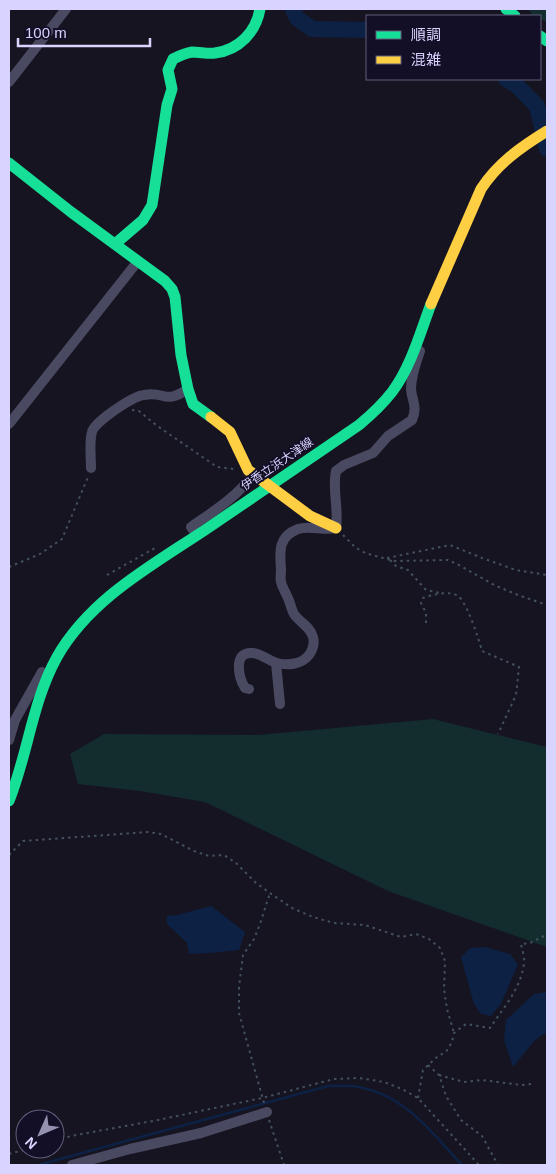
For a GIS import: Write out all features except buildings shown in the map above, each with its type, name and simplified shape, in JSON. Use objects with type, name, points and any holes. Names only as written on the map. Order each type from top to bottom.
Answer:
[{"type":"main road","points":[[115,244],[143,220],[152,205],[167,105],[172,89],[168,70],[173,59],[189,53],[217,53],[235,46],[250,34],[260,18],[260,9]]},
{"type":"main road","name":"伊香立浜大津線","points":[[9,800],[17,783],[37,704],[48,671],[60,649],[76,627],[99,603],[116,590],[359,425],[380,408],[404,372],[481,189],[488,177],[503,161],[547,131]]},
{"type":"main road","points":[[9,163],[70,212],[165,281],[176,297],[180,352],[185,379],[193,403],[200,410],[223,424],[232,434],[242,463],[252,474],[310,516],[336,528]]},
{"type":"street","points":[[9,82],[66,9]]},
{"type":"street","points":[[9,424],[138,261]]},
{"type":"street","points":[[249,689],[245,688],[240,681],[238,667],[240,658],[246,654],[253,653],[266,657],[276,663],[298,663],[312,650],[314,642],[312,633],[294,614],[281,583],[279,558],[283,542],[297,530],[304,528],[329,530],[336,528],[338,517],[334,478],[336,471],[344,465],[373,453],[388,436],[412,420],[415,406],[411,392],[412,379],[422,344],[417,339]]},
{"type":"street","points":[[91,468],[92,432],[96,424],[132,399],[154,394],[168,398],[178,396],[188,389]]},
{"type":"street","points":[[197,535],[191,527],[228,502],[244,486],[252,474]]},
{"type":"street","points":[[276,663],[280,704]]},
{"type":"street","points":[[9,740],[15,720],[44,670],[48,671]]},
{"type":"street","points":[[72,1165],[130,1149],[201,1133],[267,1112]]},
{"type":"path","points":[[131,410],[139,411],[216,467],[252,474]]},
{"type":"path","points":[[9,567],[40,554],[62,539],[91,468]]},
{"type":"path","points":[[336,528],[355,547],[365,553],[409,562],[448,560],[518,596],[547,605]]},
{"type":"path","points":[[107,575],[159,545]]},
{"type":"path","points":[[384,558],[450,545],[516,570],[547,575]]},
{"type":"path","points":[[388,559],[396,566],[408,570],[426,590],[442,594]]},
{"type":"path","points":[[426,623],[426,613],[421,603],[423,598],[452,593],[458,596],[464,604],[482,651],[519,666],[516,695],[498,734]]},
{"type":"path","points":[[9,855],[23,841],[148,832],[161,834],[194,851],[209,856],[224,855],[270,893],[292,908],[313,917],[334,922],[365,925],[401,937],[416,934],[429,939],[440,948],[445,961],[444,989],[447,1009],[454,1033],[452,1042],[446,1052],[423,1070],[418,1098]]},
{"type":"path","points":[[270,893],[254,940],[243,955],[239,987],[239,1013],[262,1098],[284,1165]]},
{"type":"path","points":[[454,1033],[466,1024],[490,1028],[500,1012],[509,1003],[521,974],[524,962],[522,944],[530,943],[544,936]]},
{"type":"path","points":[[428,1065],[439,1075],[464,1082],[482,1080],[521,1085],[530,1084]]},
{"type":"path","points":[[439,1075],[446,1096],[461,1120],[482,1136],[498,1165]]},
{"type":"path","points":[[65,1138],[262,1098],[334,1079],[359,1078],[384,1082],[418,1098],[479,1165]]},
{"type":"green space","points":[[528,9],[547,9],[547,22],[541,19],[541,15],[533,15]]},
{"type":"green space","points":[[433,719],[547,747],[547,947],[388,891],[205,802],[140,791],[78,784],[70,754],[104,734],[258,735]]},
{"type":"water","points":[[211,906],[245,932],[239,950],[189,954],[187,943],[167,924],[167,916]]},
{"type":"water","points":[[485,947],[510,954],[518,964],[501,1004],[491,1016],[481,1014],[474,1004],[461,957],[470,948]]},
{"type":"water","points":[[547,992],[547,1032],[535,1040],[513,1067],[504,1040],[506,1020],[534,994]]},
{"type":"waterway","points":[[293,9],[297,18],[312,29],[366,30]]},
{"type":"waterway","points":[[508,80],[516,85],[537,106],[547,149]]},
{"type":"waterway","points":[[38,1165],[328,1086],[359,1087],[375,1091],[390,1098],[404,1107],[428,1128],[462,1165]]},
{"type":"traffic: fast","points":[[115,244],[143,220],[152,205],[167,105],[172,89],[168,70],[173,59],[189,52],[215,53],[224,51],[239,44],[255,25],[260,9]]},
{"type":"traffic: fast","points":[[506,9],[514,15]]},
{"type":"traffic: fast","points":[[541,37],[547,41]]},
{"type":"traffic: fast","points":[[9,163],[71,212],[165,281],[172,289],[175,297],[181,355],[188,389],[193,404],[211,417]]},
{"type":"traffic: fast","points":[[9,801],[36,710],[49,674],[57,657],[86,618],[123,585],[359,425],[372,414],[392,392],[405,372],[431,304]]},
{"type":"traffic: slow","points":[[431,304],[481,189],[495,171],[511,156],[547,131]]},
{"type":"traffic: slow","points":[[211,417],[230,432],[248,470],[310,516],[336,528]]}]
